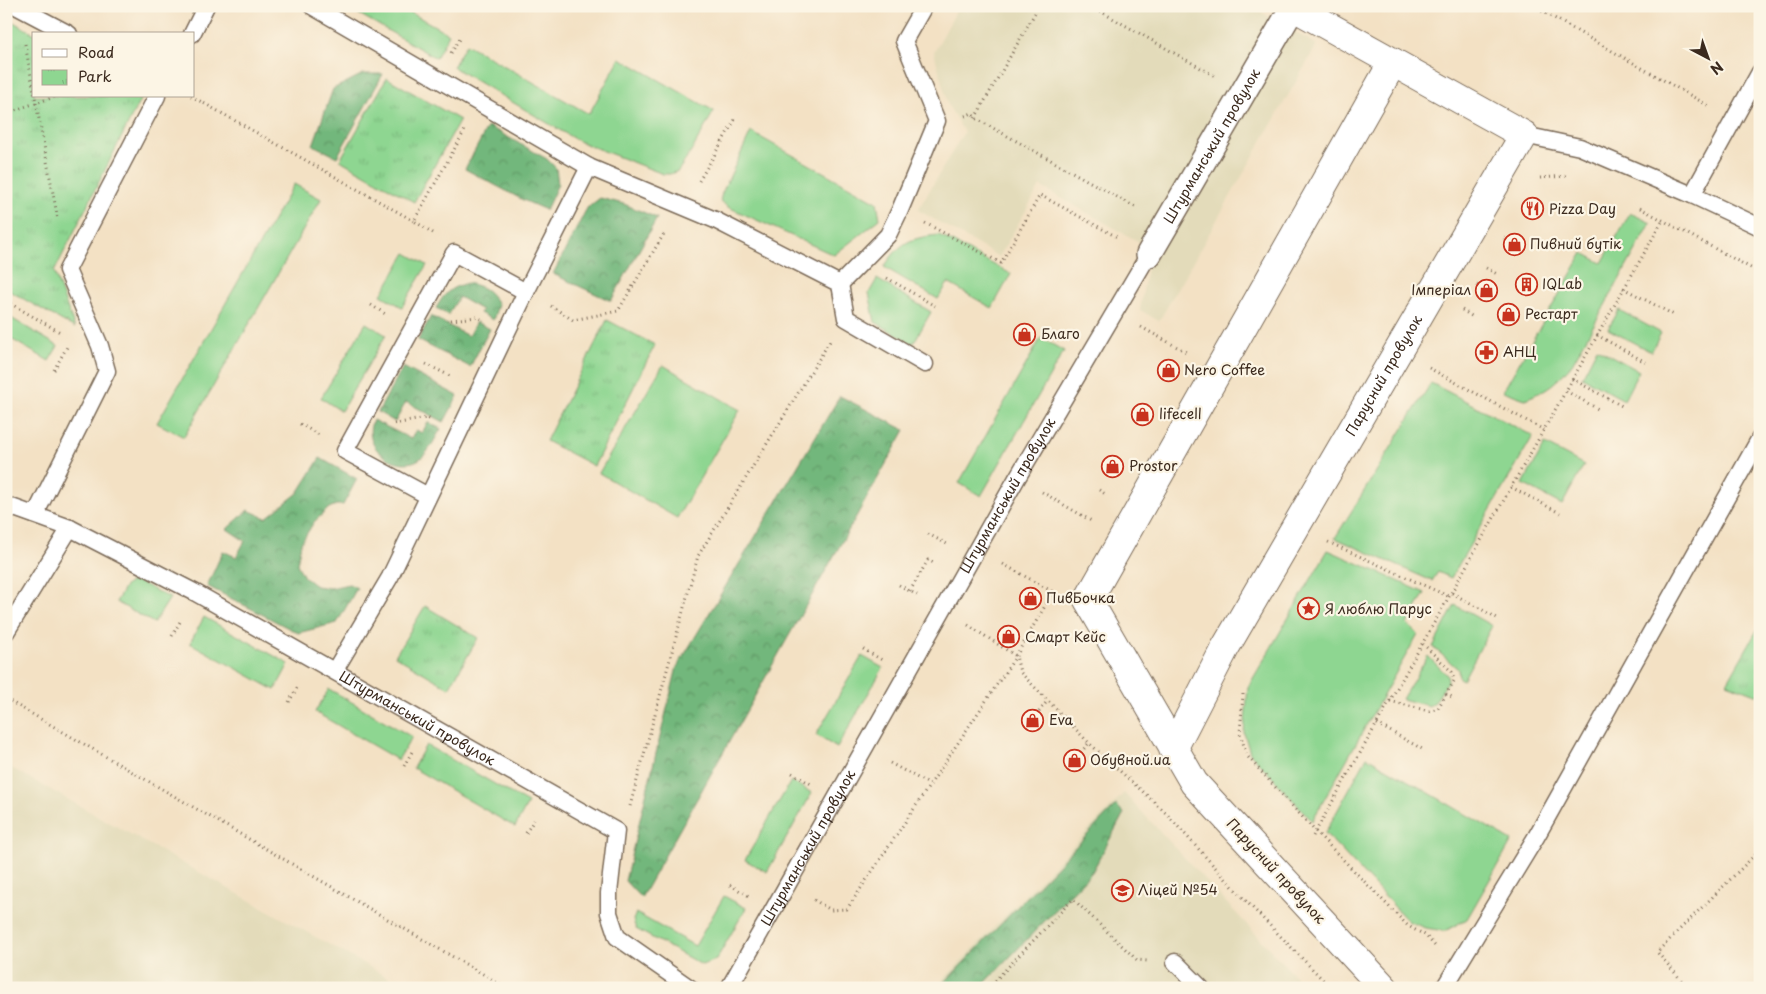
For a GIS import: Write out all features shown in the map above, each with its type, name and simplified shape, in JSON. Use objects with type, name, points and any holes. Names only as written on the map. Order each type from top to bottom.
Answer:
[{"type":"street","name":"Штурманський провулок","points":[[1145,259],[1292,7]]},
{"type":"street","points":[[1292,7],[1524,136]]},
{"type":"street","name":"Парусний провулок","points":[[1384,988],[1194,784],[1088,600],[1393,62]]},
{"type":"street","name":"Парусний провулок","points":[[1174,749],[1225,648],[1524,136]]},
{"type":"lane","points":[[193,32],[206,6]]},
{"type":"lane","points":[[312,6],[589,166],[714,220],[840,284]]},
{"type":"lane","points":[[840,284],[888,235],[937,121],[904,41],[924,6]]},
{"type":"lane","points":[[18,7],[64,32]]},
{"type":"lane","points":[[1692,194],[1760,72]]},
{"type":"lane","points":[[34,515],[107,371],[100,346],[67,270],[156,98]]},
{"type":"lane","points":[[1524,136],[1580,146],[1692,194],[1760,227]]},
{"type":"lane","points":[[335,670],[390,577],[526,292],[589,166]]},
{"type":"lane","points":[[428,496],[345,451],[454,252],[526,292]]},
{"type":"lane","name":"Штурманський провулок","points":[[729,988],[1017,478],[1145,259]]},
{"type":"lane","points":[[840,284],[846,318],[925,364]]},
{"type":"lane","points":[[1444,988],[1536,837],[1760,438]]},
{"type":"lane","name":"Штурманський провулок","points":[[6,505],[70,528],[196,593],[335,670],[616,831]]},
{"type":"lane","points":[[6,632],[70,528]]},
{"type":"lane","points":[[616,831],[609,894],[609,913],[617,936],[690,988]]},
{"type":"lane","points":[[1175,962],[1201,988]]},
{"type":"path","points":[[975,118],[1039,6]]},
{"type":"path","points":[[1092,6],[1244,92]]},
{"type":"path","points":[[1533,6],[1733,120]]},
{"type":"path","points":[[18,7],[32,87]]},
{"type":"path","points":[[34,98],[67,270]]},
{"type":"path","points":[[6,113],[52,98]]},
{"type":"path","points":[[195,98],[438,236]]},
{"type":"path","points":[[937,121],[956,119],[972,113],[975,118],[1166,224]]},
{"type":"path","points":[[545,303],[574,320],[618,311],[668,228],[684,207],[736,118]]},
{"type":"path","points":[[414,221],[469,124]]},
{"type":"path","points":[[1537,178],[1571,176]]},
{"type":"path","points":[[900,210],[1001,263],[1040,195],[1133,246],[1145,259]]},
{"type":"path","points":[[1638,207],[1760,273]]},
{"type":"path","points":[[1313,836],[1663,220]]},
{"type":"path","points":[[1499,245],[1508,229]]},
{"type":"path","points":[[1503,238],[1514,244]]},
{"type":"path","points":[[1481,276],[1490,260]]},
{"type":"path","points":[[861,262],[935,306]]},
{"type":"path","points":[[1486,268],[1496,274]]},
{"type":"path","points":[[1472,293],[1477,284],[1487,290]]},
{"type":"path","points":[[1623,288],[1674,314]]},
{"type":"path","points":[[6,300],[85,347],[100,346]]},
{"type":"path","points":[[1457,318],[1467,301]]},
{"type":"path","points":[[1462,310],[1473,316]]},
{"type":"path","points":[[447,320],[477,317],[484,321]]},
{"type":"path","points":[[616,831],[631,806],[698,556],[846,318]]},
{"type":"path","points":[[1596,335],[1647,363]]},
{"type":"path","points":[[54,370],[72,339]]},
{"type":"path","points":[[1398,351],[1544,430]]},
{"type":"path","points":[[418,360],[454,378]]},
{"type":"path","points":[[1426,374],[1432,361]]},
{"type":"path","points":[[1572,379],[1622,406]]},
{"type":"path","points":[[1565,391],[1598,409]]},
{"type":"path","points":[[389,422],[395,425],[428,418],[435,422]]},
{"type":"path","points":[[1113,466],[1123,472]]},
{"type":"path","points":[[1017,478],[1094,522]]},
{"type":"path","points":[[1511,487],[1560,514]]},
{"type":"path","points":[[1099,490],[1110,496]]},
{"type":"path","points":[[1295,527],[1450,597]]},
{"type":"path","points":[[1327,542],[1332,533]]},
{"type":"path","points":[[977,549],[1053,592]]},
{"type":"path","points":[[899,585],[910,592]]},
{"type":"path","points":[[1452,593],[1499,618]]},
{"type":"path","points":[[943,609],[1016,656],[1020,672],[1088,743],[1163,810],[1244,899],[1331,988]]},
{"type":"path","points":[[1390,701],[1429,711],[1438,708],[1454,681],[1452,672],[1423,644]]},
{"type":"path","points":[[788,884],[831,910],[847,908],[1016,656]]},
{"type":"path","points":[[1244,685],[1240,733],[1247,756],[1316,832],[1408,926],[1425,935],[1454,971]]},
{"type":"path","points":[[1446,694],[1454,698]]},
{"type":"path","points":[[6,698],[507,988]]},
{"type":"path","points":[[1033,720],[1048,700]]},
{"type":"path","points":[[1378,724],[1424,750]]},
{"type":"path","points":[[1074,760],[1088,743]]},
{"type":"path","points":[[864,749],[929,784]]},
{"type":"path","points":[[1688,988],[1657,952],[1760,850]]},
{"type":"path","points":[[988,988],[1073,899],[1137,960],[1175,962]]},
{"type":"shaded area","points":[[959,6],[1251,6],[1317,45],[1159,321],[1140,310],[1149,254],[1141,243],[1040,186],[999,257],[918,210],[964,132],[948,105],[934,52]]},
{"type":"shaded area","points":[[6,765],[312,935],[407,988],[6,988]]},
{"type":"shaded area","name":"Ліцей №54","points":[[1124,793],[1306,988],[935,988]]},
{"type":"green space","points":[[345,6],[399,6],[449,34],[436,58]]},
{"type":"green space","points":[[6,18],[32,32],[32,98],[141,98],[54,272],[75,328],[6,289]]},
{"type":"green space","points":[[466,44],[589,114],[620,58],[714,111],[678,171],[663,174],[578,141],[453,67]]},
{"type":"green space","points":[[363,74],[383,74],[337,157],[313,145],[333,89]]},
{"type":"green space","points":[[387,78],[460,120],[414,202],[340,160]]},
{"type":"green space","points":[[488,126],[547,159],[556,168],[558,184],[546,210],[465,169]]},
{"type":"green space","points":[[751,132],[877,202],[880,219],[834,255],[728,207],[720,201],[722,193]]},
{"type":"green space","points":[[294,184],[321,199],[184,437],[157,423]]},
{"type":"green space","points":[[600,198],[624,204],[657,218],[611,301],[553,274],[587,208]]},
{"type":"green space","points":[[1630,213],[1651,223],[1572,364],[1552,385],[1525,399],[1503,391],[1583,253],[1602,263]]},
{"type":"green space","points":[[939,235],[1011,274],[992,308],[948,283],[938,299],[884,267],[896,252],[907,243],[920,238]]},
{"type":"green space","points":[[406,253],[427,265],[402,307],[381,295]]},
{"type":"green space","points":[[877,279],[931,312],[913,344],[875,322],[869,293]]},
{"type":"green space","points":[[467,283],[486,289],[495,300],[498,305],[493,320],[480,313],[482,310],[459,297],[448,315],[436,308],[448,292]]},
{"type":"green space","points":[[1619,310],[1661,333],[1651,352],[1608,329]]},
{"type":"green space","points":[[6,315],[58,346],[49,361],[6,336]]},
{"type":"green space","points":[[431,316],[468,336],[476,322],[490,329],[470,367],[418,340]]},
{"type":"green space","points":[[607,320],[655,345],[594,466],[546,441]]},
{"type":"green space","points":[[366,323],[386,335],[341,411],[321,398]]},
{"type":"green space","points":[[1041,338],[1064,351],[981,496],[959,483]]},
{"type":"green space","points":[[1597,348],[1639,371],[1624,400],[1582,377]]},
{"type":"green space","points":[[663,365],[740,410],[677,518],[599,473]]},
{"type":"green space","points":[[403,367],[458,396],[444,422],[406,402],[395,422],[378,412]]},
{"type":"green space","points":[[1431,383],[1533,436],[1451,578],[1438,572],[1432,581],[1335,538]]},
{"type":"green space","points":[[840,396],[905,430],[641,898],[625,881],[677,667]]},
{"type":"green space","points":[[373,420],[411,439],[416,430],[422,433],[428,422],[441,429],[430,448],[421,458],[403,463],[393,461],[376,449],[370,431]]},
{"type":"green space","points":[[1545,444],[1584,465],[1562,505],[1523,484]]},
{"type":"green space","points":[[320,458],[357,479],[343,505],[329,508],[314,522],[301,543],[297,564],[304,577],[316,586],[330,588],[349,584],[357,588],[337,623],[298,633],[207,586],[223,551],[236,557],[245,541],[227,529],[248,510],[266,518],[298,493]]},
{"type":"green space","points":[[1328,550],[1425,593],[1407,624],[1418,634],[1312,821],[1250,753],[1244,733],[1248,687]]},
{"type":"green space","points":[[132,581],[137,581],[170,598],[154,623],[116,602],[126,585]]},
{"type":"green space","points":[[1455,605],[1492,626],[1463,680],[1459,678],[1458,669],[1433,647]]},
{"type":"green space","points":[[425,606],[478,638],[449,688],[395,656]]},
{"type":"green space","points":[[204,617],[289,664],[275,690],[190,643]]},
{"type":"green space","points":[[1760,625],[1760,696],[1727,683]]},
{"type":"green space","points":[[862,656],[883,668],[837,748],[816,735]]},
{"type":"green space","points":[[1428,656],[1447,675],[1448,681],[1435,702],[1429,706],[1402,699]]},
{"type":"green space","points":[[329,689],[412,737],[398,760],[315,712]]},
{"type":"green space","points":[[426,745],[528,803],[515,827],[413,768]]},
{"type":"green space","points":[[1367,757],[1512,841],[1467,919],[1445,931],[1425,928],[1408,921],[1325,833]]},
{"type":"green space","points":[[791,781],[812,793],[767,872],[745,860]]},
{"type":"green space","points":[[1116,805],[1124,813],[1092,872],[980,988],[939,988]]},
{"type":"green space","points":[[724,896],[746,908],[716,960],[702,965],[636,929],[633,920],[636,913],[695,946]]},
{"type":"place","name":"Pizza Day","points":[[1533,209]]},
{"type":"place","name":"Пивний бутік","points":[[1514,244]]},
{"type":"place","name":"IQLab","points":[[1526,284]]},
{"type":"place","name":"Імперіал","points":[[1487,290]]},
{"type":"place","name":"Рестарт","points":[[1509,314]]},
{"type":"place","name":"Благо","points":[[1025,334]]},
{"type":"place","name":"АНЦ","points":[[1487,352]]},
{"type":"place","name":"Nero Coffee","points":[[1168,370]]},
{"type":"place","name":"lifecell","points":[[1143,414]]},
{"type":"place","name":"Prostor","points":[[1113,466]]},
{"type":"place","name":"ПивБочка","points":[[1030,598]]},
{"type":"place","name":"Я люблю Парус","points":[[1309,609]]},
{"type":"place","name":"Смарт Кейс","points":[[1009,637]]},
{"type":"place","name":"Eva","points":[[1033,720]]},
{"type":"place","name":"Обувной.ua","points":[[1074,760]]},
{"type":"place","name":"Ліцей №54","points":[[1122,890]]}]
